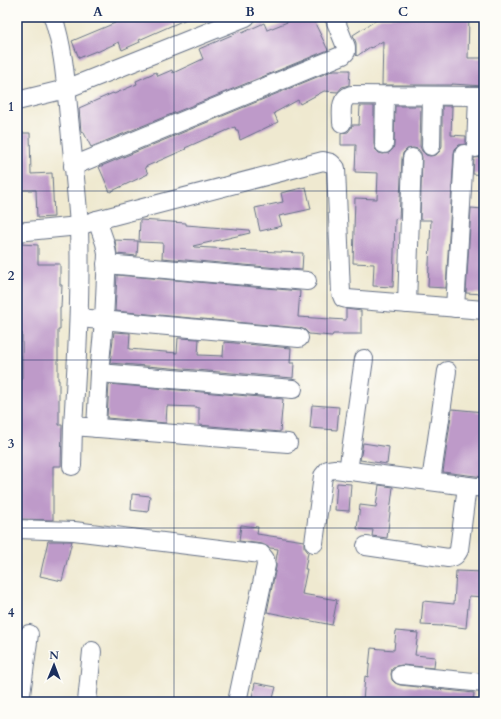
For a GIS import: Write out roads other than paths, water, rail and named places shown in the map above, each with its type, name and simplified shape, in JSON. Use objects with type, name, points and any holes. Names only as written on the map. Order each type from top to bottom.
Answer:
[{"type":"street","points":[[52,17],[57,29],[61,47],[78,226],[79,318],[72,466]]},
{"type":"street","points":[[17,101],[66,89],[246,17]]},
{"type":"street","points":[[73,166],[343,55],[346,52],[346,47],[334,17]]},
{"type":"street","points":[[342,123],[343,100],[347,96],[351,95],[481,96],[470,151],[455,308]]},
{"type":"street","points":[[384,144],[385,96]]},
{"type":"street","points":[[431,146],[432,96]]},
{"type":"street","points":[[407,304],[412,158]]},
{"type":"street","points":[[17,232],[78,226],[323,161],[330,163],[336,168],[341,293],[343,298],[347,300],[484,310]]},
{"type":"street","points":[[96,428],[104,321],[107,254],[97,220]]},
{"type":"street","points":[[106,264],[307,281]]},
{"type":"street","points":[[79,318],[299,338]]},
{"type":"street","points":[[348,471],[364,359]]},
{"type":"street","points":[[431,481],[447,371]]},
{"type":"street","points":[[99,373],[293,389]]},
{"type":"street","points":[[74,426],[288,443]]},
{"type":"street","points":[[314,543],[323,476],[328,470],[335,469],[476,487],[460,550],[457,555],[448,558],[366,546]]},
{"type":"street","points":[[17,528],[74,531],[261,554],[265,559],[266,565],[237,702]]},
{"type":"street","points":[[20,702],[29,634]]},
{"type":"street","points":[[87,702],[92,651]]},
{"type":"street","points":[[402,675],[484,683]]}]
